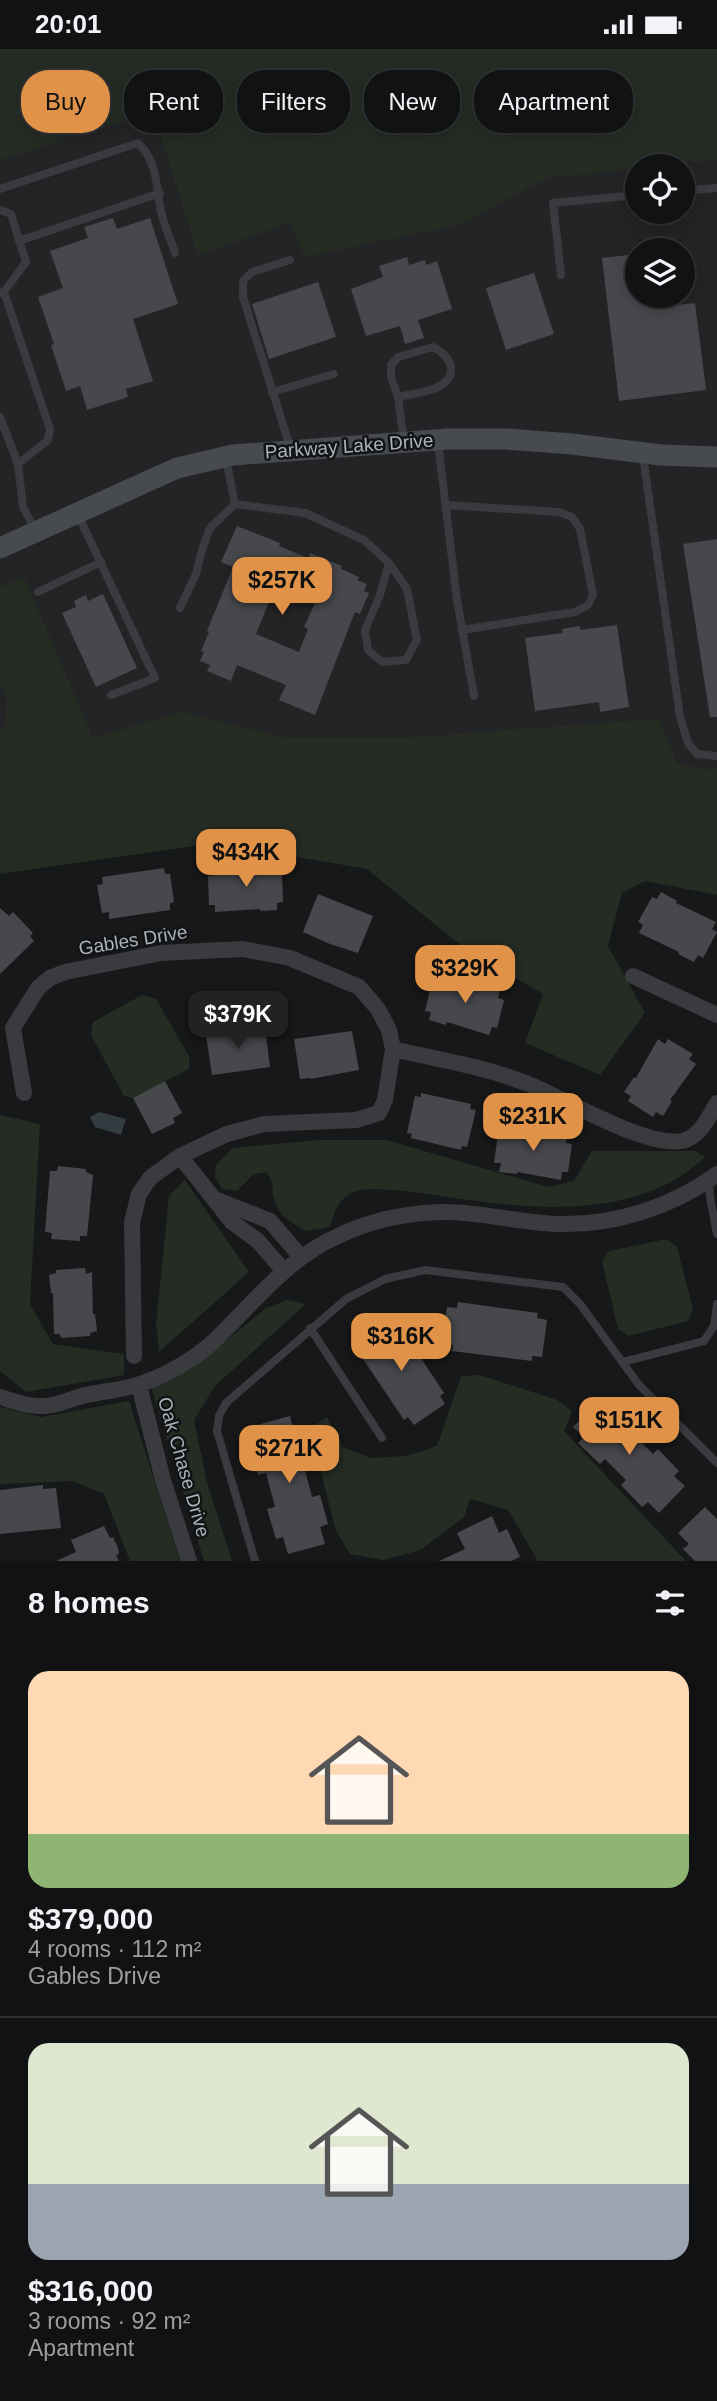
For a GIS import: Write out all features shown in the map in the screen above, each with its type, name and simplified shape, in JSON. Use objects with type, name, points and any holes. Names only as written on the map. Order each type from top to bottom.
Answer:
[{"type":"street","name":"Parkway Lake Drive","points":[[0,548],[177,468],[226,456],[438,440],[539,440],[643,453],[717,457]]},
{"type":"street","name":"Gables Drive","points":[[24,1093],[13,1028],[38,988],[50,978],[65,972],[161,953],[243,949],[290,958],[359,987],[378,1009],[389,1030],[393,1049],[385,1100],[379,1113],[356,1120],[264,1124],[227,1134],[180,1156],[150,1178],[139,1194],[132,1222],[134,1356]]},
{"type":"street","points":[[633,976],[717,1015]]},
{"type":"street","points":[[393,1049],[489,1071],[533,1086],[622,1128],[655,1139],[681,1141],[698,1133],[717,1103]]},
{"type":"street","points":[[180,1156],[232,1222],[258,1241],[283,1271]]},
{"type":"street","points":[[0,1397],[27,1406],[51,1406],[80,1396],[139,1385],[166,1373],[211,1343],[283,1271],[301,1257],[336,1236],[385,1220],[440,1212],[563,1224],[597,1222],[652,1208],[713,1177]]},
{"type":"street","points":[[212,1198],[270,1221],[301,1257]]},
{"type":"street","name":"Oak Chase Drive","points":[[139,1385],[163,1481],[189,1561]]},
{"type":"lane","points":[[0,189],[138,143],[146,151],[160,193],[162,215],[175,253]]},
{"type":"lane","points":[[695,190],[717,188]]},
{"type":"lane","points":[[19,241],[160,193]]},
{"type":"lane","points":[[561,275],[553,204],[625,196]]},
{"type":"lane","points":[[0,210],[11,214],[26,262],[2,292],[50,429],[48,440],[18,464]]},
{"type":"lane","points":[[290,260],[252,272],[243,281],[243,297],[291,450]]},
{"type":"lane","points":[[398,397],[443,386],[450,376],[451,365],[442,351],[433,347],[398,357],[391,365],[404,442]]},
{"type":"lane","points":[[272,392],[334,374]]},
{"type":"lane","points":[[0,418],[18,464],[23,507],[36,531]]},
{"type":"lane","points":[[438,440],[462,630],[474,695]]},
{"type":"lane","points":[[643,453],[680,717],[688,743],[697,754],[717,756]]},
{"type":"lane","points":[[226,456],[235,504]]},
{"type":"lane","points":[[235,504],[305,513],[364,540],[389,563],[407,589],[417,641],[406,660],[382,662],[368,650],[365,630],[380,595],[389,563]]},
{"type":"lane","points":[[180,608],[196,574],[211,528],[235,504]]},
{"type":"lane","points":[[446,505],[559,512],[572,517],[580,529],[593,595],[589,605],[575,612],[462,630]]},
{"type":"lane","points":[[77,513],[155,678],[111,695]]},
{"type":"lane","points":[[38,592],[101,562]]},
{"type":"lane","points":[[713,1177],[711,1209],[717,1234]]},
{"type":"lane","points":[[255,1561],[218,1431],[219,1416],[226,1402],[345,1299],[385,1279],[425,1270],[563,1287],[580,1304],[639,1385],[717,1463]]},
{"type":"lane","points":[[622,1362],[704,1341],[714,1326],[717,1304]]},
{"type":"lane","points":[[310,1328],[382,1438]]},
{"type":"shaded area","points":[[0,49],[717,49],[717,807],[0,821]]},
{"type":"shaded area","points":[[0,49],[717,49],[717,160],[695,162],[695,154],[625,154],[625,170],[546,178],[462,224],[305,257],[290,223],[198,255],[160,133],[223,133],[223,70],[124,70],[124,121],[110,125],[110,70],[21,70],[21,133],[86,133],[0,160]]},
{"type":"shaded area","points":[[24,577],[93,738],[182,712],[288,738],[401,738],[659,719],[677,763],[706,770],[717,768],[717,895],[645,881],[622,893],[608,946],[645,1013],[600,1075],[525,1043],[543,994],[464,948],[367,869],[215,843],[0,874],[0,730],[5,726],[7,697],[0,683],[0,588]]},
{"type":"shaded area","points":[[142,995],[156,999],[189,1056],[189,1069],[133,1098],[124,1096],[91,1035],[93,1022]]},
{"type":"shaded area","points":[[99,1112],[126,1119],[121,1135],[95,1127],[90,1117]]},
{"type":"shaded area","points":[[0,1115],[40,1124],[30,1304],[53,1344],[124,1354],[124,1375],[26,1392],[0,1371]]},
{"type":"shaded area","points":[[318,1140],[387,1140],[548,1187],[574,1181],[592,1151],[695,1151],[706,1157],[672,1181],[640,1195],[584,1206],[526,1206],[411,1192],[357,1191],[342,1201],[330,1227],[306,1231],[279,1210],[274,1199],[272,1182],[266,1172],[254,1174],[237,1191],[223,1189],[215,1178],[216,1165],[233,1148]]},
{"type":"shaded area","points":[[185,1180],[249,1272],[159,1352],[156,1324],[169,1196]]},
{"type":"shaded area","points":[[666,1239],[677,1247],[693,1309],[688,1321],[628,1336],[618,1329],[602,1261],[609,1251]]},
{"type":"shaded area","points":[[287,1300],[306,1304],[215,1386],[194,1420],[207,1482],[232,1561],[204,1561],[151,1387],[191,1369],[266,1308]]},
{"type":"shaded area","points":[[480,1375],[557,1400],[572,1411],[564,1431],[686,1561],[538,1561],[508,1510],[470,1499],[464,1517],[421,1550],[383,1560],[350,1554],[336,1531],[313,1441],[313,1426],[327,1417],[343,1447],[370,1458],[406,1456],[437,1446],[461,1376]]},
{"type":"shaded area","points":[[129,1401],[180,1561],[130,1561],[104,1494],[72,1481],[0,1484],[0,1407],[41,1417]]},
{"type":"building","points":[[113,218],[117,229],[150,218],[178,304],[133,319],[153,381],[126,389],[128,397],[87,410],[80,386],[66,391],[38,297],[63,288],[50,251],[88,238],[84,227]]},
{"type":"building","points":[[625,255],[625,308],[695,308],[695,303],[706,390],[619,401],[602,258]]},
{"type":"building","points":[[407,257],[409,265],[425,260],[426,265],[437,261],[452,309],[418,320],[424,338],[405,344],[400,326],[366,336],[351,289],[383,277],[379,266]]},
{"type":"building","points":[[534,273],[554,334],[506,350],[486,288]]},
{"type":"building","points":[[318,282],[336,337],[269,359],[252,304]]},
{"type":"building","points":[[237,526],[280,543],[279,546],[308,558],[310,553],[342,566],[341,569],[367,584],[364,591],[369,593],[360,614],[355,612],[315,715],[279,700],[286,685],[237,665],[231,681],[207,671],[210,665],[200,661],[209,632],[207,631],[233,567],[221,562]],"holes":[[[275,587],[315,603],[304,627],[308,629],[299,652],[256,634]]]},
{"type":"building","points":[[717,539],[717,717],[710,717],[683,544]]},
{"type":"building","points":[[103,594],[137,668],[96,687],[62,613],[76,607],[74,601],[86,595],[88,601]]},
{"type":"building","points":[[617,625],[629,707],[600,712],[599,702],[535,711],[525,638],[563,633],[562,629],[580,626],[580,630]]},
{"type":"building","points":[[276,866],[276,874],[282,873],[283,902],[277,903],[277,910],[215,912],[215,905],[209,905],[208,876],[214,876],[214,868]]},
{"type":"building","points":[[164,868],[165,874],[170,874],[174,902],[170,903],[170,910],[109,919],[109,912],[102,913],[97,885],[103,884],[102,877]]},
{"type":"building","points":[[661,892],[677,901],[676,903],[716,922],[712,929],[717,932],[703,958],[698,955],[694,962],[639,933],[643,925],[638,922],[652,897],[657,899]]},
{"type":"building","points":[[318,894],[373,916],[358,953],[303,932]]},
{"type":"building","points":[[0,908],[9,916],[13,912],[33,933],[30,936],[34,941],[0,974]]},
{"type":"building","points":[[440,976],[482,989],[483,986],[500,990],[498,998],[504,1000],[497,1028],[492,1027],[489,1035],[447,1022],[446,1025],[429,1020],[431,1012],[425,1011],[432,982],[438,984]]},
{"type":"building","points":[[265,1027],[270,1067],[212,1075],[206,1035]]},
{"type":"building","points":[[352,1031],[359,1070],[300,1079],[294,1039]]},
{"type":"building","points":[[658,1039],[665,1044],[668,1039],[693,1054],[689,1059],[696,1064],[670,1100],[672,1101],[663,1116],[656,1112],[653,1117],[628,1101],[631,1096],[624,1092],[634,1077],[636,1078]]},
{"type":"building","points":[[165,1081],[182,1113],[173,1118],[175,1123],[152,1134],[133,1098]]},
{"type":"building","points":[[421,1093],[471,1104],[470,1109],[476,1110],[467,1147],[462,1146],[461,1150],[411,1138],[412,1134],[407,1133],[415,1096],[421,1097]]},
{"type":"building","points":[[505,1126],[523,1131],[567,1135],[566,1143],[572,1144],[568,1172],[562,1172],[561,1180],[517,1172],[499,1172],[501,1163],[494,1163],[498,1134],[504,1135]]},
{"type":"building","points":[[58,1166],[86,1169],[86,1172],[93,1175],[87,1236],[80,1236],[80,1241],[51,1239],[52,1233],[45,1232],[50,1171],[57,1171]]},
{"type":"building","points":[[85,1268],[86,1274],[92,1272],[93,1314],[97,1331],[90,1333],[90,1336],[61,1338],[60,1334],[54,1334],[53,1293],[49,1275],[56,1273],[56,1270]]},
{"type":"building","points":[[458,1302],[538,1313],[537,1318],[547,1320],[542,1357],[532,1356],[532,1361],[452,1351],[453,1345],[442,1344],[447,1307],[457,1308]]},
{"type":"building","points":[[389,1321],[395,1329],[400,1326],[444,1393],[440,1396],[445,1404],[414,1425],[408,1417],[404,1420],[359,1353],[363,1350],[357,1342]]},
{"type":"building","points":[[600,1400],[610,1411],[615,1406],[637,1428],[632,1433],[653,1454],[658,1449],[679,1471],[674,1476],[685,1486],[659,1513],[648,1502],[642,1507],[621,1485],[626,1480],[605,1459],[600,1464],[578,1443],[584,1437],[573,1427]]},
{"type":"building","points":[[290,1416],[294,1433],[302,1431],[311,1461],[303,1463],[312,1497],[320,1495],[328,1524],[320,1527],[325,1544],[288,1554],[283,1537],[276,1539],[267,1509],[275,1507],[266,1473],[258,1475],[250,1446],[258,1444],[253,1426]]},
{"type":"building","points":[[43,1485],[43,1489],[56,1488],[61,1528],[0,1534],[0,1490]]},
{"type":"building","points":[[705,1507],[717,1519],[717,1561],[695,1561],[683,1549],[689,1544],[678,1533]]},
{"type":"building","points":[[492,1516],[499,1533],[507,1529],[520,1557],[511,1561],[439,1561],[465,1549],[457,1533]]},
{"type":"building","points":[[104,1526],[118,1548],[119,1554],[116,1555],[119,1561],[56,1561],[76,1552],[71,1540]]}]
